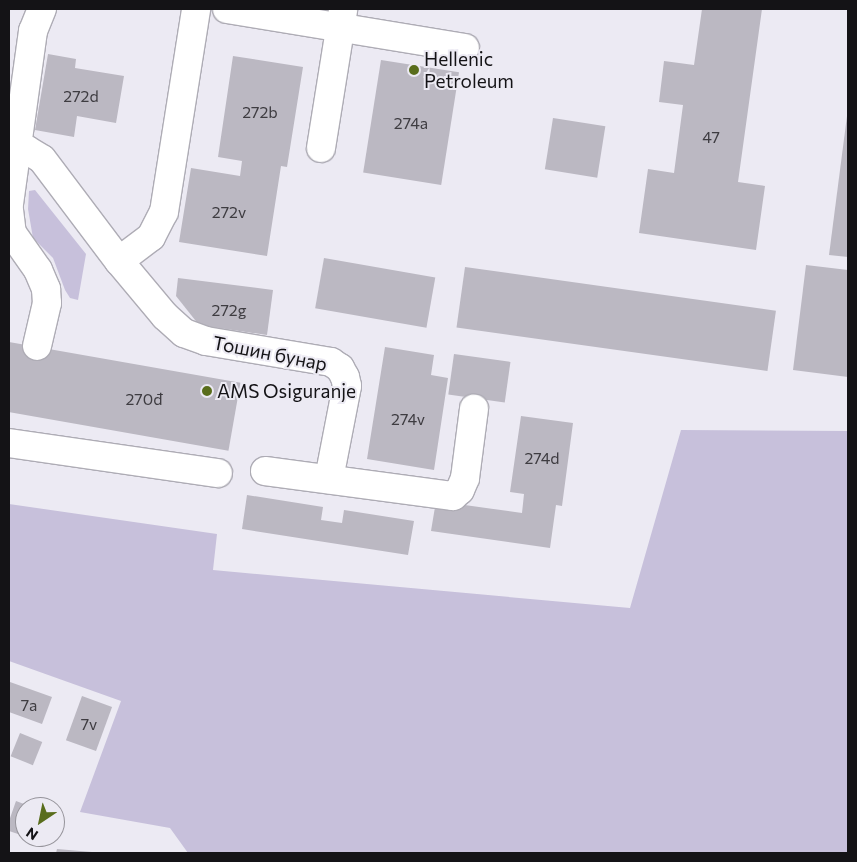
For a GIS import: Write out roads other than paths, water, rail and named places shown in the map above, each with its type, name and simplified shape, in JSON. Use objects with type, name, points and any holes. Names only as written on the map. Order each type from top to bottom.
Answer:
[{"type":"street","points":[[9,204],[12,148],[33,31],[42,9]]},
{"type":"street","points":[[119,261],[151,237],[164,212],[196,9]]},
{"type":"street","points":[[226,9],[342,18],[465,48]]},
{"type":"street","points":[[321,148],[342,18]]},
{"type":"street","name":"Тошин бунар","points":[[12,148],[34,153],[42,159],[119,261],[165,316],[184,333],[206,341],[326,361],[340,368],[345,376],[347,386],[329,479]]},
{"type":"street","points":[[9,210],[12,232],[38,270],[46,290],[46,303],[37,346]]},
{"type":"street","points":[[265,471],[453,496],[460,490],[465,478],[474,409]]},
{"type":"street","points":[[9,443],[218,473]]},
{"type":"place","name":"Hellenic Petroleum","points":[[414,70]]},
{"type":"place","name":"AMS Osiguranje","points":[[207,391]]}]
